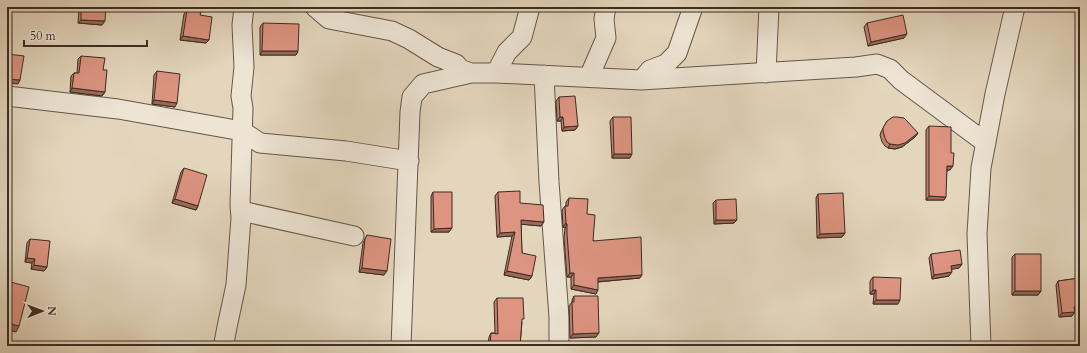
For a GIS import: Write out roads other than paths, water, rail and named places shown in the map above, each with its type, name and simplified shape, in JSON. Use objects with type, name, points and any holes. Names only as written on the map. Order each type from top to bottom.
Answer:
[{"type":"street","points":[[224,346],[236,285],[241,218],[240,205],[243,108],[241,96],[244,67],[242,25],[244,7]]},
{"type":"street","points":[[315,7],[329,19],[392,31],[410,39],[438,57],[456,64],[460,69],[470,74]]},
{"type":"street","points":[[496,73],[507,52],[522,37],[530,7]]},
{"type":"street","points":[[588,78],[606,38],[604,19],[606,7]]},
{"type":"street","points":[[642,80],[650,70],[666,64],[676,54],[693,7]]},
{"type":"street","points":[[766,73],[770,7]]},
{"type":"street","points":[[981,346],[977,234],[981,168],[995,94],[1015,7]]},
{"type":"street","points":[[401,346],[410,112],[412,97],[423,84],[470,74],[496,73],[642,80],[856,67],[877,64],[890,68],[901,80],[986,143]]},
{"type":"street","points":[[544,75],[549,182],[559,317],[559,346]]},
{"type":"street","points":[[7,96],[118,109],[242,131],[260,144],[346,152],[409,161]]},
{"type":"street","points":[[241,211],[354,236]]}]
